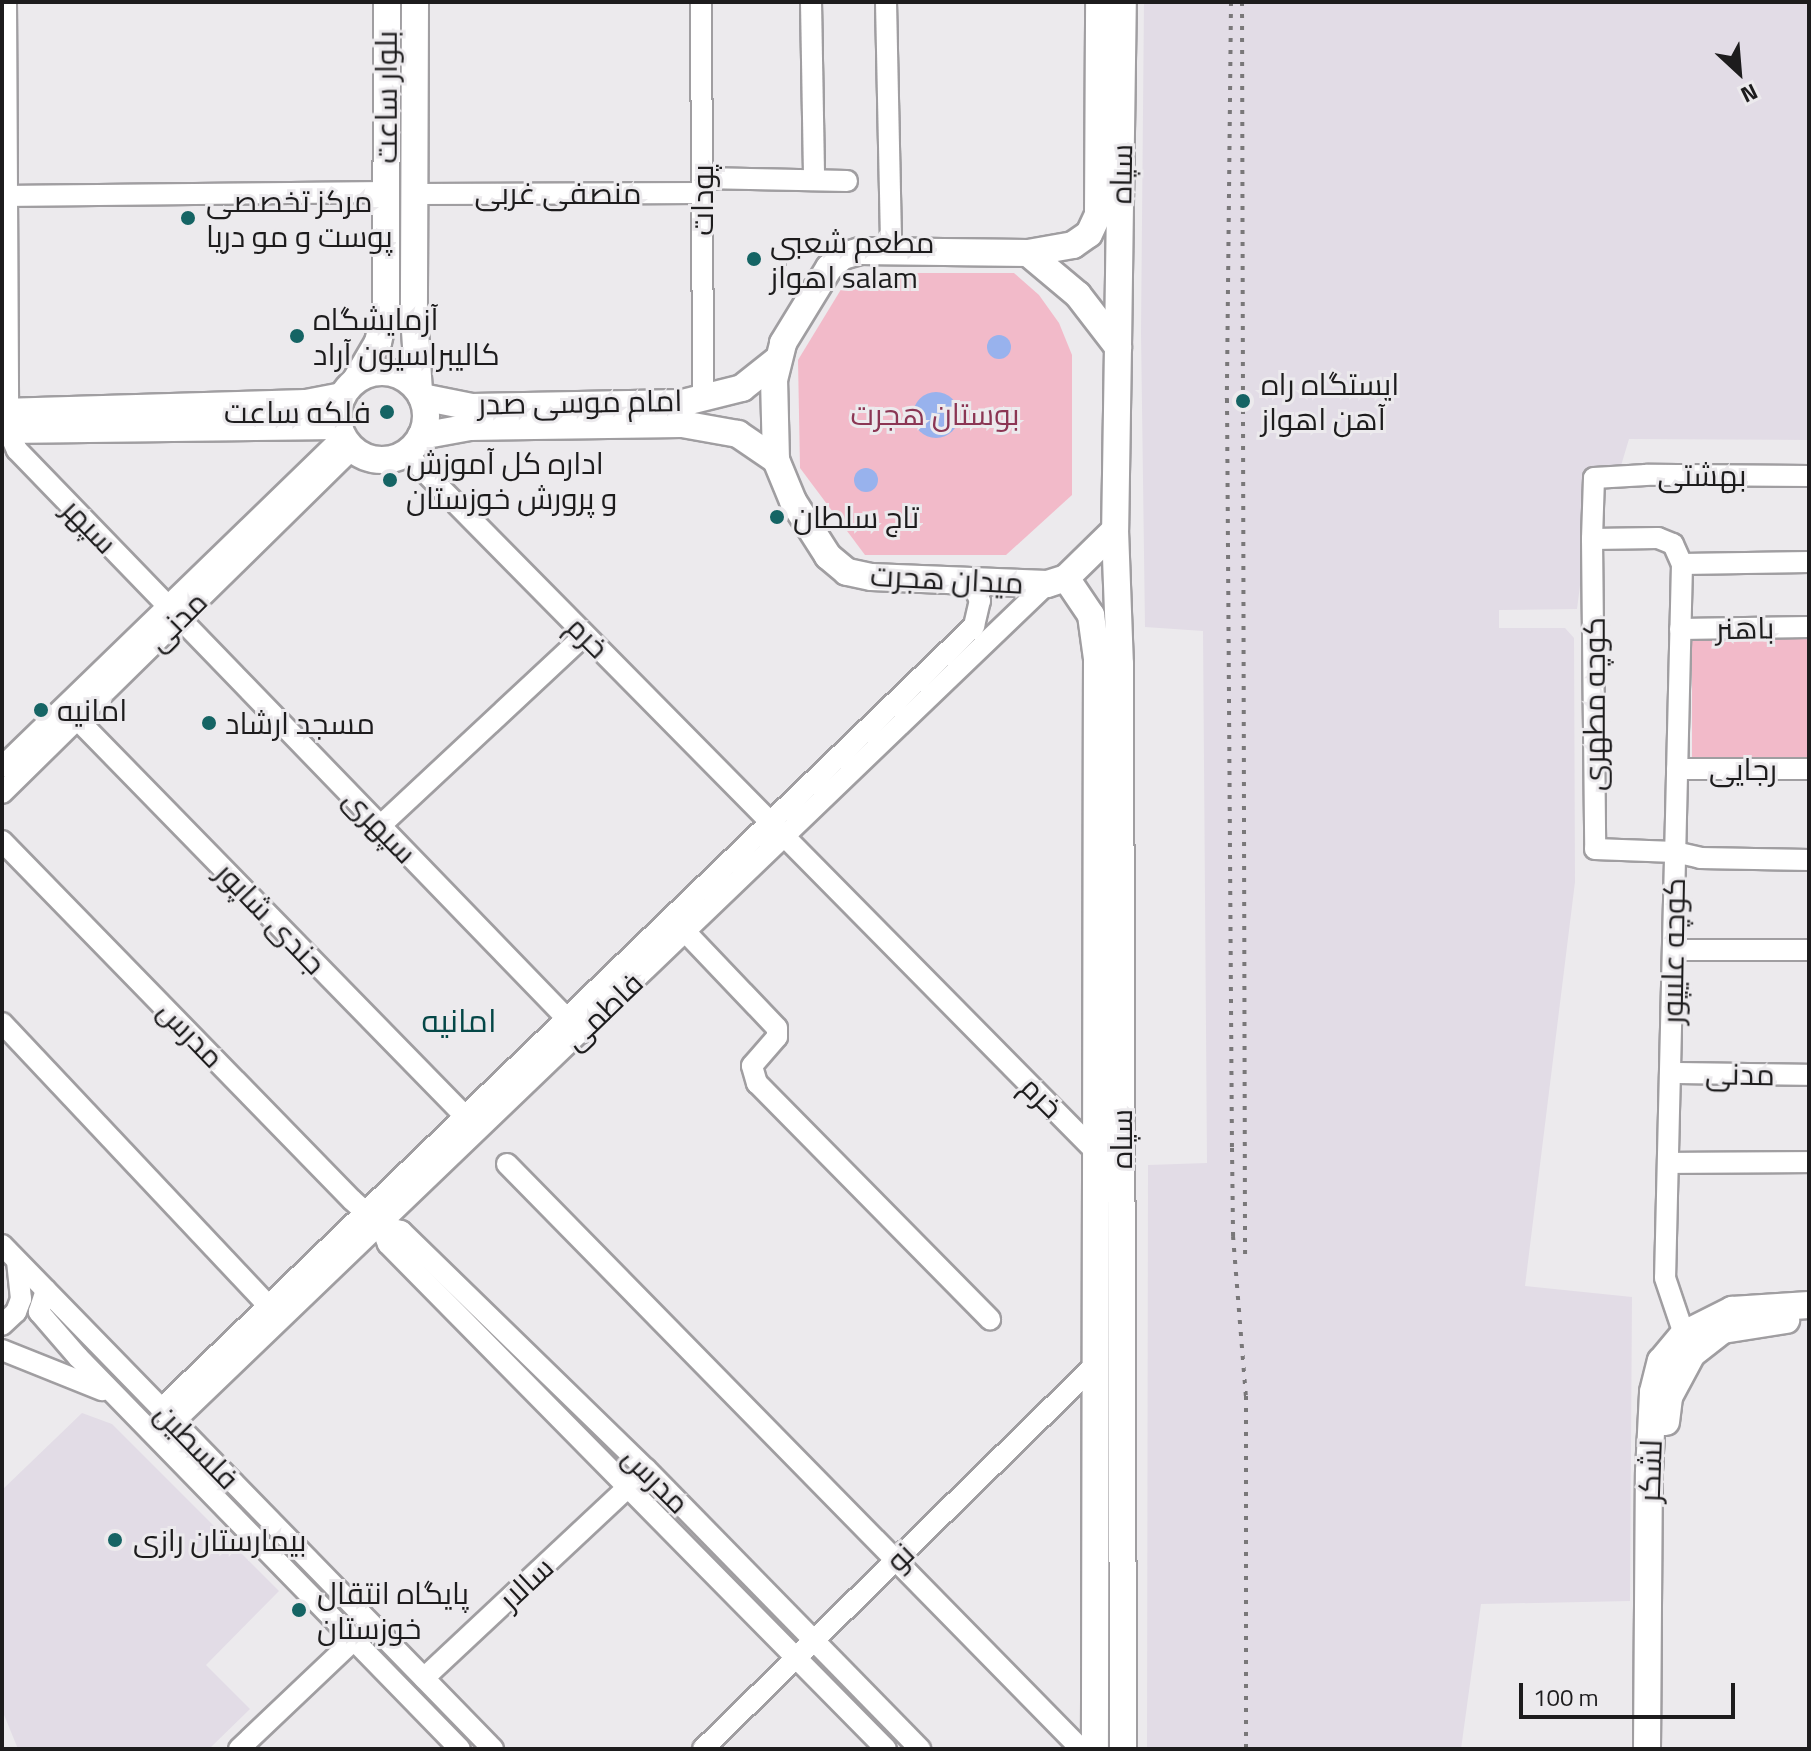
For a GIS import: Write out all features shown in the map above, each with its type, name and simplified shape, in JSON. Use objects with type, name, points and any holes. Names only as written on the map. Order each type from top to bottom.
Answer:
[{"type":"main road","name":"بلوار ساعت","points":[[350,387],[378,342],[386,311],[387,2]]},
{"type":"main road","name":"بلوار ساعت","points":[[415,2],[414,316],[420,394]]},
{"type":"main road","name":"سپاه","points":[[1028,253],[1073,245],[1089,234],[1098,215],[1099,2]]},
{"type":"main road","name":"سپاه","points":[[1118,347],[1123,2]]},
{"type":"main road","name":"میدان هجرت","points":[[1028,253],[891,250],[860,251],[843,256],[829,268],[776,361],[776,460],[793,501],[828,556],[847,572],[871,577],[1057,581],[1115,530]]},
{"type":"main road","points":[[1028,253],[1078,295],[1118,347],[1115,530]]},
{"type":"main road","name":"امام موسی صدر","points":[[420,394],[472,407],[682,403],[742,388],[776,361]]},
{"type":"main road","points":[[384,371],[410,381],[420,394],[426,413],[413,444],[378,460],[344,437],[5,421],[306,403],[384,371]]},
{"type":"main road","points":[[344,437],[350,387]]},
{"type":"main road","name":"امام موسی صدر","points":[[413,444],[470,427],[682,424],[738,434],[776,460]]},
{"type":"main road","name":"سپاه","points":[[1115,530],[1120,664],[1123,1749]]},
{"type":"main road","name":"سپاه","points":[[1057,581],[1091,615],[1096,633],[1095,1749]]},
{"type":"main road","name":"لشکر","points":[[1647,1749],[1649,1472],[1653,1392],[1661,1361],[1684,1334],[1719,1316],[1748,1307],[1809,1305]]},
{"type":"main road","name":"لشکر","points":[[1665,1749],[1662,1454],[1669,1397],[1692,1354],[1723,1330],[1773,1321],[1809,1320]]},
{"type":"street","points":[[5,421],[6,2]]},
{"type":"street","name":"پودات","points":[[701,2],[703,398]]},
{"type":"street","points":[[811,2],[814,180]]},
{"type":"street","points":[[886,2],[891,250]]},
{"type":"street","name":"منصفی غربی","points":[[414,194],[847,181]]},
{"type":"street","points":[[4,196],[386,192]]},
{"type":"street","name":"سپهر","points":[[5,421],[17,450],[173,612]]},
{"type":"street","name":"مدنی","points":[[2,793],[77,719],[173,612],[344,437]]},
{"type":"street","name":"خرم","points":[[413,444],[585,635],[1096,1152]]},
{"type":"street","name":"بهشتی","points":[[1594,478],[1809,476]]},
{"type":"street","name":"کوچه مطهری","points":[[1594,478],[1595,849],[1675,852]]},
{"type":"street","points":[[1592,539],[1658,538],[1673,544],[1682,564],[1809,562]]},
{"type":"street","name":"کوچه علیپور","points":[[1682,564],[1665,1278],[1684,1334]]},
{"type":"street","name":"فاطمی","points":[[168,1416],[678,924],[770,822],[974,626],[980,601],[971,581]]},
{"type":"street","name":"فاطمی","points":[[678,924],[785,837],[1057,581]]},
{"type":"street","name":"مدنی","points":[[2,767],[173,612]]},
{"type":"street","name":"سپهری","points":[[173,612],[573,1026]]},
{"type":"street","name":"باهنر","points":[[1680,629],[1809,627]]},
{"type":"street","points":[[380,826],[585,635]]},
{"type":"street","name":"جندی شاپور","points":[[77,719],[465,1116]]},
{"type":"street","name":"رجایی","points":[[1677,769],[1809,769]]},
{"type":"street","name":"مدرس","points":[[2,841],[374,1219],[388,1244],[886,1749]]},
{"type":"street","points":[[1675,852],[1700,858],[1809,860]]},
{"type":"street","points":[[678,924],[777,1028],[777,1037],[752,1066],[757,1083],[990,1319]]},
{"type":"street","points":[[1673,950],[1809,950]]},
{"type":"street","points":[[2,1023],[268,1305]]},
{"type":"street","name":"فاطمی","points":[[158,1437],[168,1416],[268,1305],[374,1219],[465,1116],[573,1026]]},
{"type":"street","name":"مدنی","points":[[1670,1073],[1809,1075]]},
{"type":"street","points":[[1668,1163],[1809,1162]]},
{"type":"street","points":[[507,1164],[1081,1749]]},
{"type":"street","name":"مدرس","points":[[374,1219],[401,1231],[646,1469],[920,1749]]},
{"type":"street","points":[[2,1325],[16,1312],[22,1292],[7,1259]]},
{"type":"street","name":"فلسطین","points":[[7,1259],[46,1290],[493,1749]]},
{"type":"street","name":"فلسطین","points":[[46,1290],[39,1312],[78,1357],[460,1749]]},
{"type":"street","points":[[2,1350],[88,1382],[128,1406]]},
{"type":"street","name":"نو","points":[[703,1749],[1096,1364]]},
{"type":"street","name":"سالار","points":[[424,1678],[646,1469]]},
{"type":"street","points":[[239,1749],[354,1640]]},
{"type":"shaded area","points":[[1144,2],[1809,2],[1809,440],[1629,439],[1620,469],[1594,478],[1577,609],[1499,610],[1499,628],[1565,628],[1574,638],[1575,882],[1525,1286],[1632,1297],[1630,1601],[1481,1604],[1461,1749],[1147,1749],[1148,1165],[1207,1163],[1203,631],[1145,627],[1141,333]]},
{"type":"shaded area","name":"بیمارستان رازی","points":[[82,1413],[112,1424],[279,1591],[206,1665],[250,1709],[209,1749],[18,1749],[2,1710],[2,1490]]},
{"type":"green space","name":"بوستان هجرت","points":[[851,273],[1014,273],[1039,295],[1059,323],[1072,355],[1072,495],[1006,555],[865,555],[800,468],[798,360]]},
{"type":"green space","points":[[1692,634],[1809,634],[1809,759],[1692,760]]},
{"type":"water","points":[[999,335],[1007,339],[1011,347],[1007,355],[999,359],[991,355],[987,347],[991,339]]},
{"type":"water","points":[[936,392],[945,393],[952,399],[958,406],[958,424],[952,431],[945,437],[936,438],[927,437],[920,431],[914,424],[913,415],[914,406],[920,399],[927,393]]},
{"type":"water","points":[[866,468],[874,472],[878,480],[874,488],[866,492],[858,488],[854,480],[858,472]]},
{"type":"railway","points":[[1231,2],[1227,399],[1232,1148],[1233,1236],[1246,1396],[1246,1749]]},
{"type":"railway","points":[[1242,2],[1245,1258]]},
{"type":"place","name":"مرکز تخصصی پوست و مو دریا","points":[[188,218]]},
{"type":"place","name":"مطعم شعبي اهواز salam","points":[[754,259]]},
{"type":"place","name":"آزمایشگاه کالیبراسیون آراد","points":[[297,336]]},
{"type":"place","name":"ایستگاه راه آهن اهواز","points":[[1243,401]]},
{"type":"place","name":"فلکه ساعت","points":[[387,412]]},
{"type":"place","name":"اداره کل آموزش و پرورش خوزستان","points":[[390,480]]},
{"type":"place","name":"تاج سلطان","points":[[777,517]]},
{"type":"place","name":"امانیه","points":[[41,710]]},
{"type":"place","name":"مسجد ارشاد","points":[[209,723]]},
{"type":"place","name":"بیمارستان رازی","points":[[115,1540]]},
{"type":"place","name":"پایگاه انتقال خوزستان","points":[[299,1610]]},
{"type":"district","name":"امانیه","points":[[459,1020]]}]
